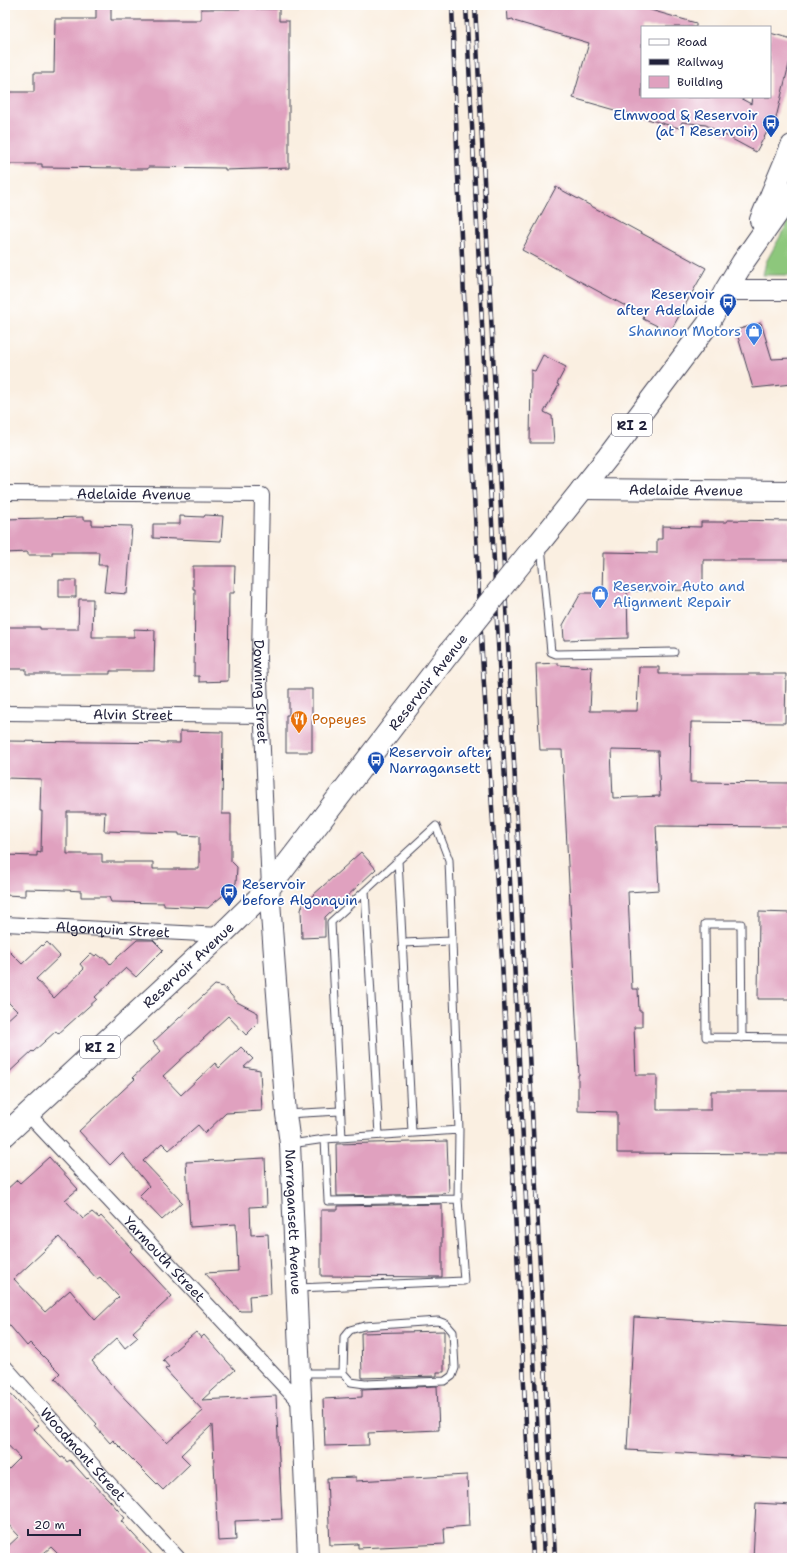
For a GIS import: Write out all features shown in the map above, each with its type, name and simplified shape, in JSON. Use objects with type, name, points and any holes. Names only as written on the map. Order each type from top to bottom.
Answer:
[{"type":"main road","name":"Reservoir Avenue","points":[[743,262],[792,146]]},
{"type":"main road","name":"Reservoir Avenue","points":[[5,1135],[222,935],[269,888],[449,653],[608,457],[708,324],[743,262],[792,192]]},
{"type":"street","points":[[726,290],[792,290]]},
{"type":"street","name":"Adelaide Avenue","points":[[581,490],[792,491]]},
{"type":"street","name":"Adelaide Avenue","points":[[5,493],[262,495]]},
{"type":"street","name":"Downing Street","points":[[262,495],[259,658],[269,888]]},
{"type":"street","name":"Alvin Street","points":[[5,714],[261,716]]},
{"type":"street","name":"Narragansett Avenue","points":[[269,888],[286,1114],[290,1144],[295,1288],[308,1558]]},
{"type":"street","name":"Algonquin Street","points":[[5,924],[222,935]]},
{"type":"street","name":"Yarmouth Street","points":[[28,1114],[301,1404]]},
{"type":"street","name":"Woodmont Street","points":[[5,1367],[178,1558]]},
{"type":"lane","points":[[535,547],[552,652],[556,654],[674,652]]},
{"type":"lane","points":[[295,1288],[464,1281],[458,1199],[458,1130],[449,860],[436,826],[331,922],[342,1138]]},
{"type":"lane","points":[[398,860],[412,1132]]},
{"type":"lane","points":[[366,891],[379,1135]]},
{"type":"lane","points":[[742,1038],[741,924],[705,924],[706,1037],[742,1038],[792,1038]]},
{"type":"lane","points":[[403,943],[451,941]]},
{"type":"lane","points":[[286,1114],[340,1111]]},
{"type":"lane","points":[[290,1144],[325,1139],[458,1130]]},
{"type":"lane","points":[[325,1139],[328,1201],[458,1199]]},
{"type":"lane","points":[[300,1373],[343,1373],[351,1382],[365,1384],[445,1381],[452,1376],[455,1368],[453,1332],[446,1324],[438,1321],[364,1326],[350,1330],[344,1337],[343,1373]]},
{"type":"green space","points":[[792,215],[792,275],[763,275],[766,262]]},
{"type":"building","points":[[96,5],[111,5],[111,20],[201,20],[201,9],[241,9],[241,5],[256,5],[256,9],[279,9],[279,21],[289,21],[289,168],[225,170],[225,168],[148,167],[148,169],[121,169],[42,167],[42,164],[5,164],[5,92],[34,92],[34,73],[54,73],[55,19],[96,19]]},
{"type":"building","points":[[507,5],[633,5],[696,23],[696,26],[641,26],[641,98],[740,98],[751,104],[752,98],[771,98],[771,33],[792,39],[792,52],[775,122],[773,121],[756,152],[706,125],[682,122],[679,128],[573,98],[589,43],[514,21],[513,19],[508,20]]},
{"type":"building","points":[[556,187],[706,268],[670,332],[643,319],[644,316],[522,250]]},
{"type":"building","name":"Shannon Motors","points":[[761,323],[772,359],[792,358],[792,384],[753,388],[736,330]]},
{"type":"building","points":[[543,355],[566,367],[557,384],[559,385],[544,412],[552,416],[554,443],[530,443],[531,370],[535,371]]},
{"type":"building","points":[[205,515],[223,516],[221,541],[153,538],[153,524],[180,524],[180,516],[204,517]]},
{"type":"building","points":[[83,517],[83,520],[92,520],[92,525],[132,526],[127,594],[104,592],[107,565],[98,565],[99,552],[52,552],[52,555],[28,555],[28,552],[5,553],[5,519]]},
{"type":"building","points":[[727,520],[790,521],[790,560],[703,560],[703,590],[627,591],[628,638],[564,640],[563,625],[581,593],[603,593],[604,552],[657,553],[657,539],[662,539],[662,526],[701,527],[701,522],[727,522]]},
{"type":"building","points":[[193,566],[235,566],[234,593],[229,593],[228,681],[199,682],[199,676],[194,676],[195,589],[193,589]]},
{"type":"building","points":[[59,580],[76,580],[76,597],[59,597]]},
{"type":"building","points":[[79,599],[93,599],[92,637],[134,637],[134,629],[155,630],[154,671],[110,671],[110,674],[26,674],[26,669],[5,669],[5,636],[7,636],[8,627],[78,629]]},
{"type":"building","points":[[558,663],[558,665],[592,667],[590,711],[637,711],[639,667],[659,667],[659,674],[786,674],[785,723],[691,722],[690,782],[792,783],[792,827],[656,826],[659,890],[628,892],[632,989],[638,989],[639,1011],[642,1011],[642,1027],[634,1027],[636,1075],[657,1075],[657,1110],[711,1110],[711,1091],[792,1091],[792,1154],[617,1153],[617,1112],[578,1111],[579,1075],[562,750],[540,750],[536,664]],"holes":[[[611,750],[658,751],[660,796],[613,798]]]},
{"type":"building","name":"Popeyes","points":[[289,689],[312,689],[312,752],[286,752],[286,715],[289,715]]},
{"type":"building","points":[[180,731],[223,732],[222,814],[231,814],[231,861],[237,867],[236,883],[221,897],[208,908],[164,906],[164,903],[111,902],[109,897],[81,897],[81,891],[66,890],[25,889],[25,896],[5,895],[5,855],[37,856],[37,852],[41,853],[42,811],[40,811],[41,779],[5,778],[5,741],[180,743]],"holes":[[[67,812],[105,812],[104,831],[179,833],[179,835],[199,836],[199,869],[153,869],[153,862],[102,862],[102,854],[67,854]]]},
{"type":"building","points":[[361,852],[376,869],[325,917],[325,937],[302,938],[301,910],[303,904]]},
{"type":"building","points":[[759,912],[792,913],[792,999],[758,999]]},
{"type":"building","points":[[137,940],[153,940],[163,950],[136,977],[126,968],[95,997],[97,999],[58,1034],[56,1031],[5,1076],[5,1022],[17,1011],[5,999],[5,947],[22,964],[47,942],[60,956],[36,979],[54,998],[84,969],[80,964],[91,953],[95,956],[97,954],[102,958],[105,958],[110,964]]},
{"type":"building","points":[[215,985],[224,987],[237,1002],[258,1013],[258,1023],[246,1035],[228,1016],[163,1076],[181,1095],[215,1063],[219,1068],[241,1047],[253,1059],[244,1067],[260,1070],[262,1111],[226,1113],[205,1133],[198,1125],[169,1150],[162,1143],[143,1161],[182,1202],[162,1220],[139,1196],[149,1186],[122,1153],[110,1165],[79,1131],[135,1079],[133,1077],[161,1051],[153,1042]]},
{"type":"building","points":[[447,1141],[449,1192],[442,1194],[337,1196],[336,1144]]},
{"type":"building","points":[[49,1157],[78,1189],[65,1200],[83,1219],[92,1212],[99,1218],[101,1216],[132,1249],[130,1251],[172,1296],[133,1332],[138,1337],[125,1348],[117,1338],[92,1361],[110,1383],[167,1443],[203,1411],[165,1369],[169,1367],[163,1360],[196,1332],[201,1338],[204,1335],[235,1370],[202,1400],[276,1396],[282,1519],[235,1521],[236,1540],[218,1541],[212,1425],[181,1455],[190,1464],[163,1490],[113,1440],[110,1443],[95,1426],[97,1424],[55,1378],[60,1373],[30,1343],[27,1346],[5,1320],[5,1191],[17,1180],[20,1183]],"holes":[[[59,1237],[97,1279],[100,1277],[119,1297],[95,1320],[70,1290],[45,1312],[14,1279]]]},
{"type":"building","points":[[265,1158],[267,1206],[250,1207],[251,1235],[268,1234],[271,1294],[249,1296],[250,1311],[240,1311],[205,1273],[238,1271],[236,1224],[190,1227],[186,1162]]},
{"type":"building","points":[[442,1204],[442,1277],[321,1276],[321,1210],[338,1210],[338,1206]]},
{"type":"building","points":[[634,1317],[792,1326],[792,1459],[627,1450]]},
{"type":"building","points":[[444,1331],[444,1372],[437,1372],[437,1376],[362,1378],[361,1333]]},
{"type":"building","points":[[437,1386],[439,1430],[368,1433],[369,1445],[325,1446],[323,1399],[362,1397],[362,1389]]},
{"type":"building","points":[[5,1388],[39,1425],[34,1429],[61,1458],[63,1457],[67,1462],[70,1460],[110,1501],[125,1518],[121,1521],[155,1558],[62,1558],[51,1547],[38,1558],[5,1558],[5,1549],[19,1536],[5,1521],[5,1473],[20,1458],[5,1442]]},
{"type":"building","points":[[467,1475],[469,1526],[444,1528],[445,1544],[358,1548],[358,1544],[330,1545],[327,1478],[356,1477],[356,1481]]},
{"type":"building","points":[[756,1503],[792,1505],[792,1558],[753,1558]]},
{"type":"railway","points":[[452,5],[458,176],[482,654],[502,961],[533,1558]]},
{"type":"railway","points":[[466,5],[544,1558]]},
{"type":"railway","points":[[475,5],[555,1558]]},
{"type":"place","name":"Elmwood & Reservoir (at 1 Reservoir)","points":[[771,138]]},
{"type":"place","name":"Reservoir after Adelaide","points":[[728,317]]},
{"type":"place","name":"Shannon Motors","points":[[754,346]]},
{"type":"place","name":"Reservoir Auto and Alignment Repair","points":[[600,609]]},
{"type":"place","name":"Popeyes","points":[[299,734]]},
{"type":"place","name":"Reservoir after Narragansett","points":[[376,775]]},
{"type":"place","name":"Reservoir before Algonquin","points":[[229,907]]}]
